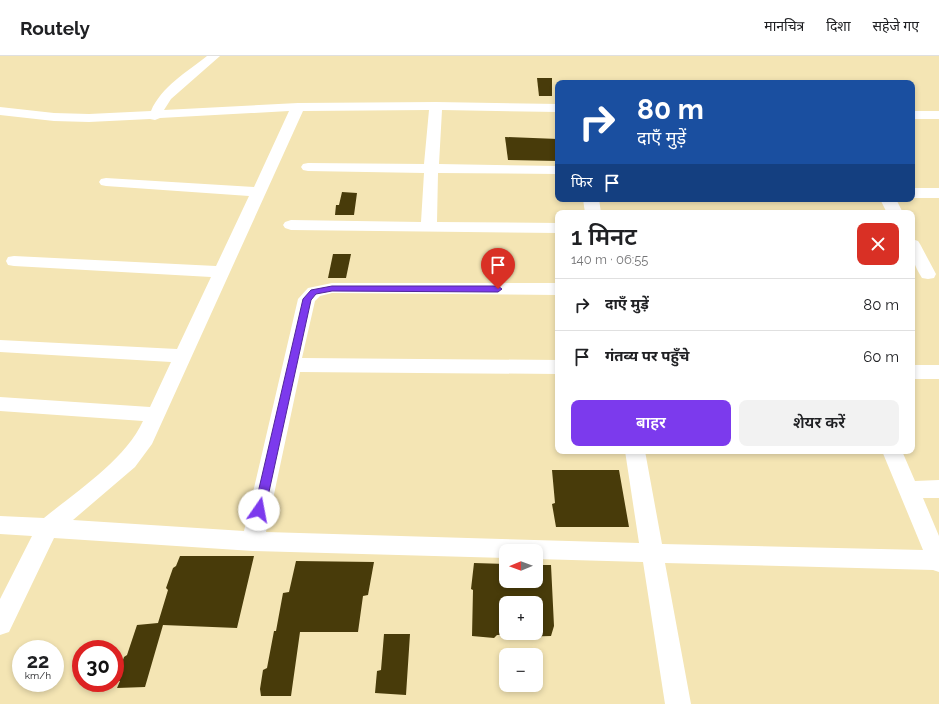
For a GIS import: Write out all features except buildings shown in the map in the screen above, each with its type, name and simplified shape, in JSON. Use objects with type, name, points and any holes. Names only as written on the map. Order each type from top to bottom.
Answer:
[{"type":"street","points":[[156,116],[161,102],[166,96],[214,56]]},
{"type":"street","points":[[0,111],[54,117],[82,118],[156,116],[298,107],[436,106],[555,108]]},
{"type":"street","points":[[429,226],[431,168],[436,106]]},
{"type":"street","points":[[0,624],[47,529],[128,461],[144,439],[298,107]]},
{"type":"street","points":[[915,115],[939,115]]},
{"type":"street","points":[[308,167],[555,170]]},
{"type":"street","points":[[106,182],[259,192]]},
{"type":"street","points":[[915,193],[939,193]]},
{"type":"street","points":[[291,225],[555,228]]},
{"type":"street","points":[[915,250],[926,274]]},
{"type":"street","points":[[14,261],[222,272]]},
{"type":"street","points":[[253,540],[307,299],[314,292],[322,289],[555,289]]},
{"type":"street","points":[[0,346],[183,356]]},
{"type":"street","points":[[292,365],[555,367]]},
{"type":"street","points":[[915,372],[939,372]]},
{"type":"street","points":[[0,404],[156,415]]},
{"type":"street","points":[[636,454],[678,704]]},
{"type":"street","points":[[0,526],[253,540],[939,561],[893,454]]},
{"type":"street","points":[[909,490],[939,489]]},
{"type":"route","points":[[259,510],[307,299],[314,292],[332,288],[498,289]]}]
